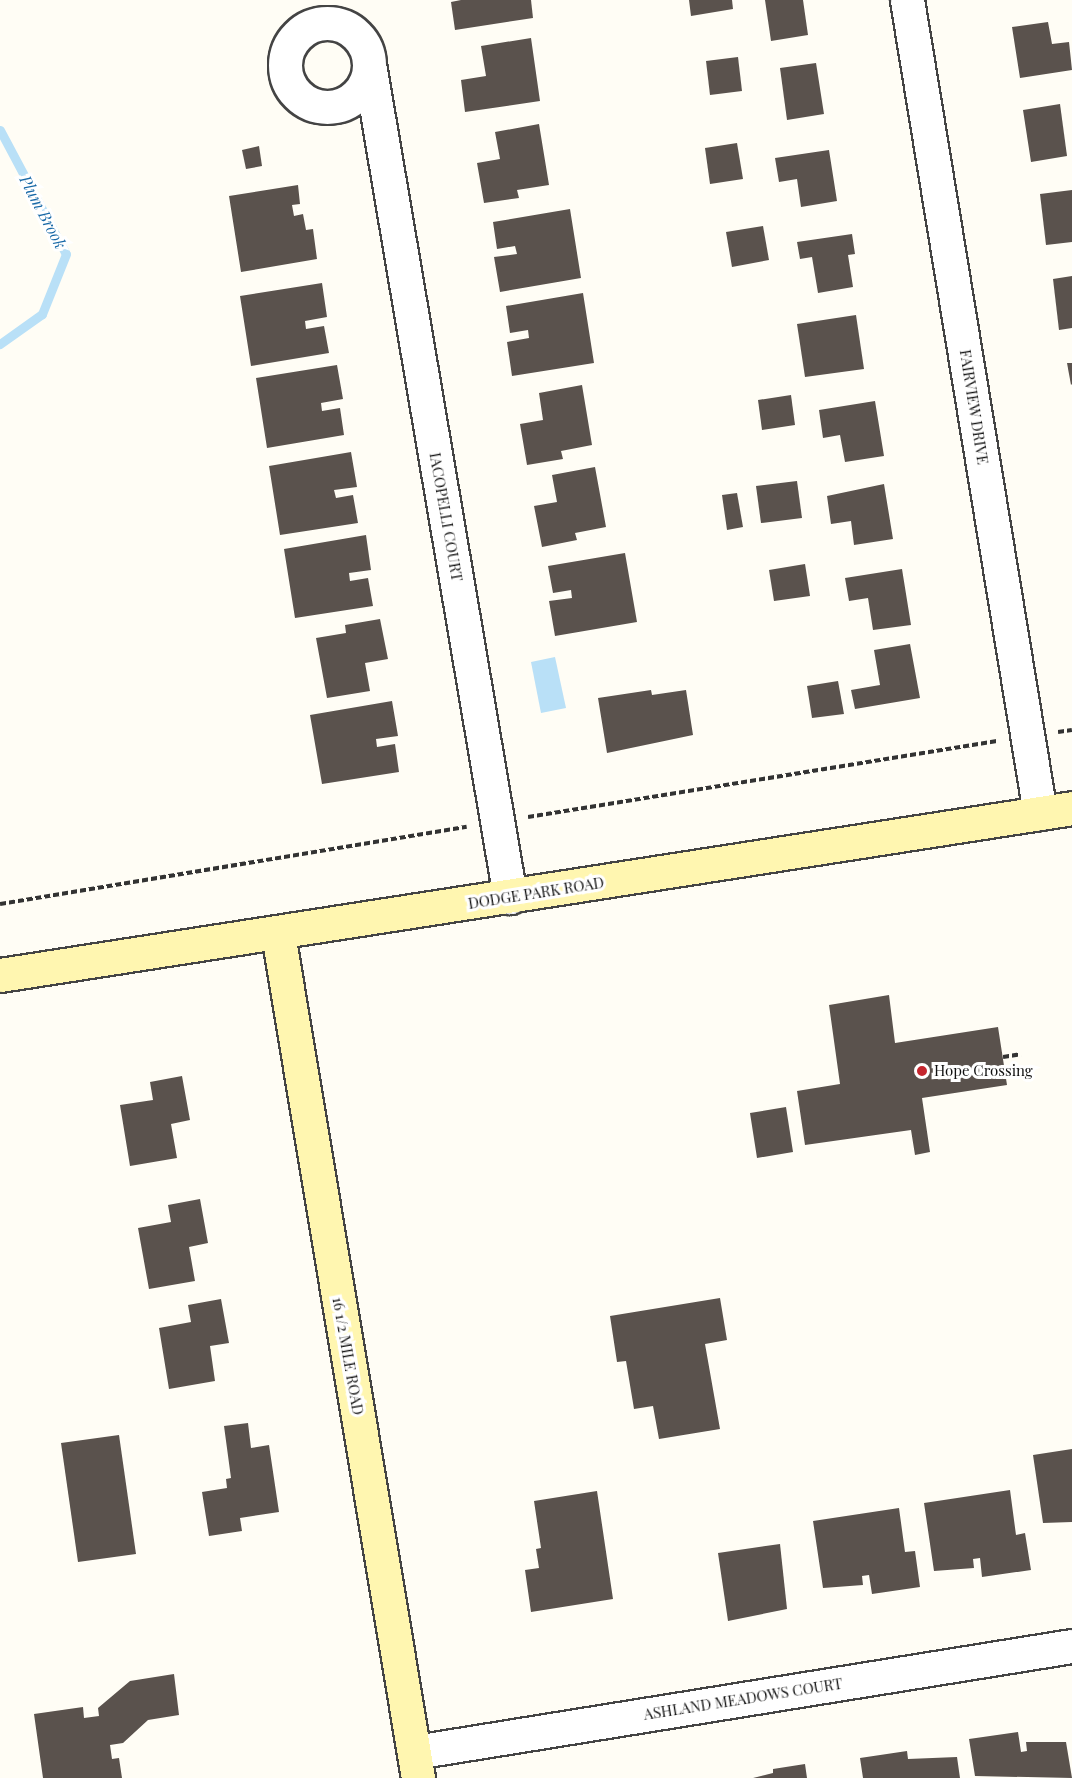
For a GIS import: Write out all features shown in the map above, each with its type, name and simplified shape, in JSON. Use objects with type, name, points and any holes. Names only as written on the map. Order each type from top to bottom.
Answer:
[{"type":"street","name":"FAIRVIEW DRIVE","points":[[907,0],[1040,813]]},
{"type":"street","name":"IACOPELLI COURT","points":[[382,137],[358,119],[319,106],[294,92],[286,71],[288,49],[306,27],[333,22],[351,30],[365,44],[382,137],[510,897]]},
{"type":"street","points":[[319,106],[348,102],[366,83],[370,70]]},
{"type":"street","name":"DODGE PARK ROAD","points":[[0,975],[278,934],[1072,808]]},
{"type":"street","name":"16 1/2 MILE ROAD","points":[[278,934],[416,1765]]},
{"type":"street","name":"ASHLAND MEADOWS COURT","points":[[416,1765],[1072,1646]]},
{"type":"path","points":[[519,818],[1006,740]]},
{"type":"path","points":[[0,904],[470,826]]},
{"type":"path","points":[[1003,1057],[1021,1054]]},
{"type":"water","points":[[555,657],[566,708],[541,713],[531,662]]},
{"type":"building","points":[[531,0],[533,18],[455,30],[451,2]]},
{"type":"building","points":[[689,0],[732,0],[733,9],[691,16]]},
{"type":"building","points":[[765,0],[803,0],[808,35],[771,41]]},
{"type":"building","points":[[1048,22],[1052,44],[1069,42],[1072,70],[1020,78],[1012,27]]},
{"type":"building","points":[[531,38],[540,101],[465,112],[461,80],[486,76],[481,46]]},
{"type":"building","points":[[738,57],[742,91],[710,95],[706,61]]},
{"type":"building","points":[[816,63],[824,114],[787,120],[780,68]]},
{"type":"building","points":[[1060,104],[1067,156],[1031,162],[1023,110]]},
{"type":"building","points":[[539,124],[549,185],[517,190],[519,198],[484,203],[477,163],[500,159],[495,132]]},
{"type":"building","points":[[737,143],[743,179],[710,184],[705,148]]},
{"type":"building","points":[[259,146],[262,166],[246,169],[242,150]]},
{"type":"building","points":[[829,150],[837,201],[801,207],[797,179],[779,182],[775,158]]},
{"type":"building","points":[[298,185],[300,204],[292,205],[294,216],[303,214],[306,230],[313,229],[317,259],[241,272],[229,196]]},
{"type":"building","points":[[1072,190],[1072,242],[1046,245],[1040,194]]},
{"type":"building","points":[[570,209],[581,278],[500,292],[494,257],[517,254],[515,246],[497,249],[493,222]]},
{"type":"building","points":[[763,226],[769,260],[732,267],[726,232]]},
{"type":"building","points":[[852,234],[855,254],[848,255],[853,287],[818,293],[812,257],[800,259],[797,242]]},
{"type":"building","points":[[1072,276],[1072,328],[1059,330],[1053,279]]},
{"type":"building","points":[[322,283],[327,317],[305,321],[306,329],[324,326],[329,353],[251,366],[240,296]]},
{"type":"building","points":[[583,293],[594,363],[512,376],[507,342],[529,338],[528,330],[510,333],[506,306]]},
{"type":"building","points":[[856,315],[864,369],[805,377],[797,324]]},
{"type":"building","points":[[1067,363],[1072,363],[1071,385]]},
{"type":"building","points":[[337,365],[343,399],[321,403],[322,411],[340,408],[344,435],[267,448],[256,378]]},
{"type":"building","points":[[582,385],[592,445],[561,451],[563,459],[527,465],[520,424],[543,420],[539,393]]},
{"type":"building","points":[[791,395],[795,425],[762,430],[758,400]]},
{"type":"building","points":[[875,401],[884,456],[845,462],[840,435],[823,438],[819,410]]},
{"type":"building","points":[[351,452],[357,487],[334,490],[336,498],[353,495],[358,523],[280,535],[269,466]]},
{"type":"building","points":[[595,467],[606,527],[575,533],[577,540],[542,547],[534,506],[557,502],[552,475]]},
{"type":"building","points":[[797,481],[802,518],[761,523],[756,486]]},
{"type":"building","points":[[884,484],[893,539],[854,545],[851,521],[831,524],[827,496]]},
{"type":"building","points":[[737,493],[743,527],[727,530],[722,495]]},
{"type":"building","points":[[366,535],[371,570],[349,573],[350,581],[368,578],[373,606],[295,618],[284,549]]},
{"type":"building","points":[[625,553],[637,622],[555,636],[549,601],[572,598],[571,590],[553,593],[548,566]]},
{"type":"building","points":[[805,564],[810,596],[774,601],[769,570]]},
{"type":"building","points":[[902,569],[911,625],[873,630],[868,598],[849,601],[845,578]]},
{"type":"building","points":[[380,619],[388,659],[365,663],[370,691],[327,698],[316,638],[346,633],[345,625]]},
{"type":"building","points":[[910,644],[920,698],[855,709],[851,690],[880,685],[874,650]]},
{"type":"building","points":[[838,681],[844,714],[812,718],[807,686]]},
{"type":"building","points":[[651,690],[652,695],[686,690],[693,735],[607,753],[598,698]]},
{"type":"building","points":[[392,701],[398,736],[376,739],[377,747],[395,744],[399,772],[322,784],[310,715]]},
{"type":"building","name":"Hope Crossing","points":[[889,995],[895,1043],[998,1027],[1007,1085],[922,1098],[930,1152],[915,1155],[911,1130],[805,1145],[797,1091],[840,1084],[829,1005]]},
{"type":"building","points":[[182,1076],[190,1120],[171,1124],[177,1158],[130,1166],[120,1105],[153,1100],[150,1082]]},
{"type":"building","points":[[786,1107],[793,1152],[757,1158],[750,1113]]},
{"type":"building","points":[[200,1199],[208,1243],[189,1247],[195,1281],[149,1289],[138,1228],[171,1222],[168,1205]]},
{"type":"building","points":[[720,1298],[727,1340],[705,1344],[720,1429],[659,1439],[653,1406],[634,1409],[626,1361],[617,1362],[610,1316]]},
{"type":"building","points":[[221,1299],[229,1343],[210,1346],[215,1381],[169,1389],[159,1328],[191,1322],[188,1305]]},
{"type":"building","points":[[248,1423],[251,1448],[269,1445],[279,1512],[240,1518],[242,1531],[209,1536],[202,1492],[227,1488],[226,1479],[231,1478],[224,1426]]},
{"type":"building","points":[[119,1435],[136,1554],[78,1562],[61,1443]]},
{"type":"building","points":[[1072,1449],[1072,1522],[1043,1523],[1033,1455]]},
{"type":"building","points":[[1010,1490],[1016,1535],[1025,1533],[1031,1570],[982,1577],[980,1558],[973,1559],[974,1568],[934,1571],[924,1503]]},
{"type":"building","points":[[597,1491],[613,1599],[531,1612],[525,1570],[539,1568],[536,1549],[541,1548],[534,1501]]},
{"type":"building","points":[[899,1508],[905,1552],[915,1551],[920,1587],[872,1594],[869,1575],[862,1576],[863,1585],[823,1588],[813,1521]]},
{"type":"building","points":[[780,1544],[787,1609],[728,1621],[718,1553]]},
{"type":"building","points":[[174,1674],[179,1715],[148,1720],[123,1743],[110,1745],[112,1759],[119,1758],[122,1778],[43,1778],[34,1714],[83,1707],[84,1718],[99,1716],[98,1708],[130,1681]]},
{"type":"building","points":[[1018,1732],[1021,1752],[1027,1751],[1026,1742],[1066,1742],[1072,1778],[975,1776],[969,1739]]},
{"type":"building","points":[[907,1751],[908,1759],[957,1757],[960,1778],[863,1778],[860,1758]]},
{"type":"building","points":[[805,1764],[807,1778],[753,1778],[773,1773],[773,1769]]},
{"type":"waterway","name":"Plum Brook","points":[[0,130],[66,254],[42,314],[0,344]]},
{"type":"place","name":"Hope Crossing","points":[[922,1071]]}]
